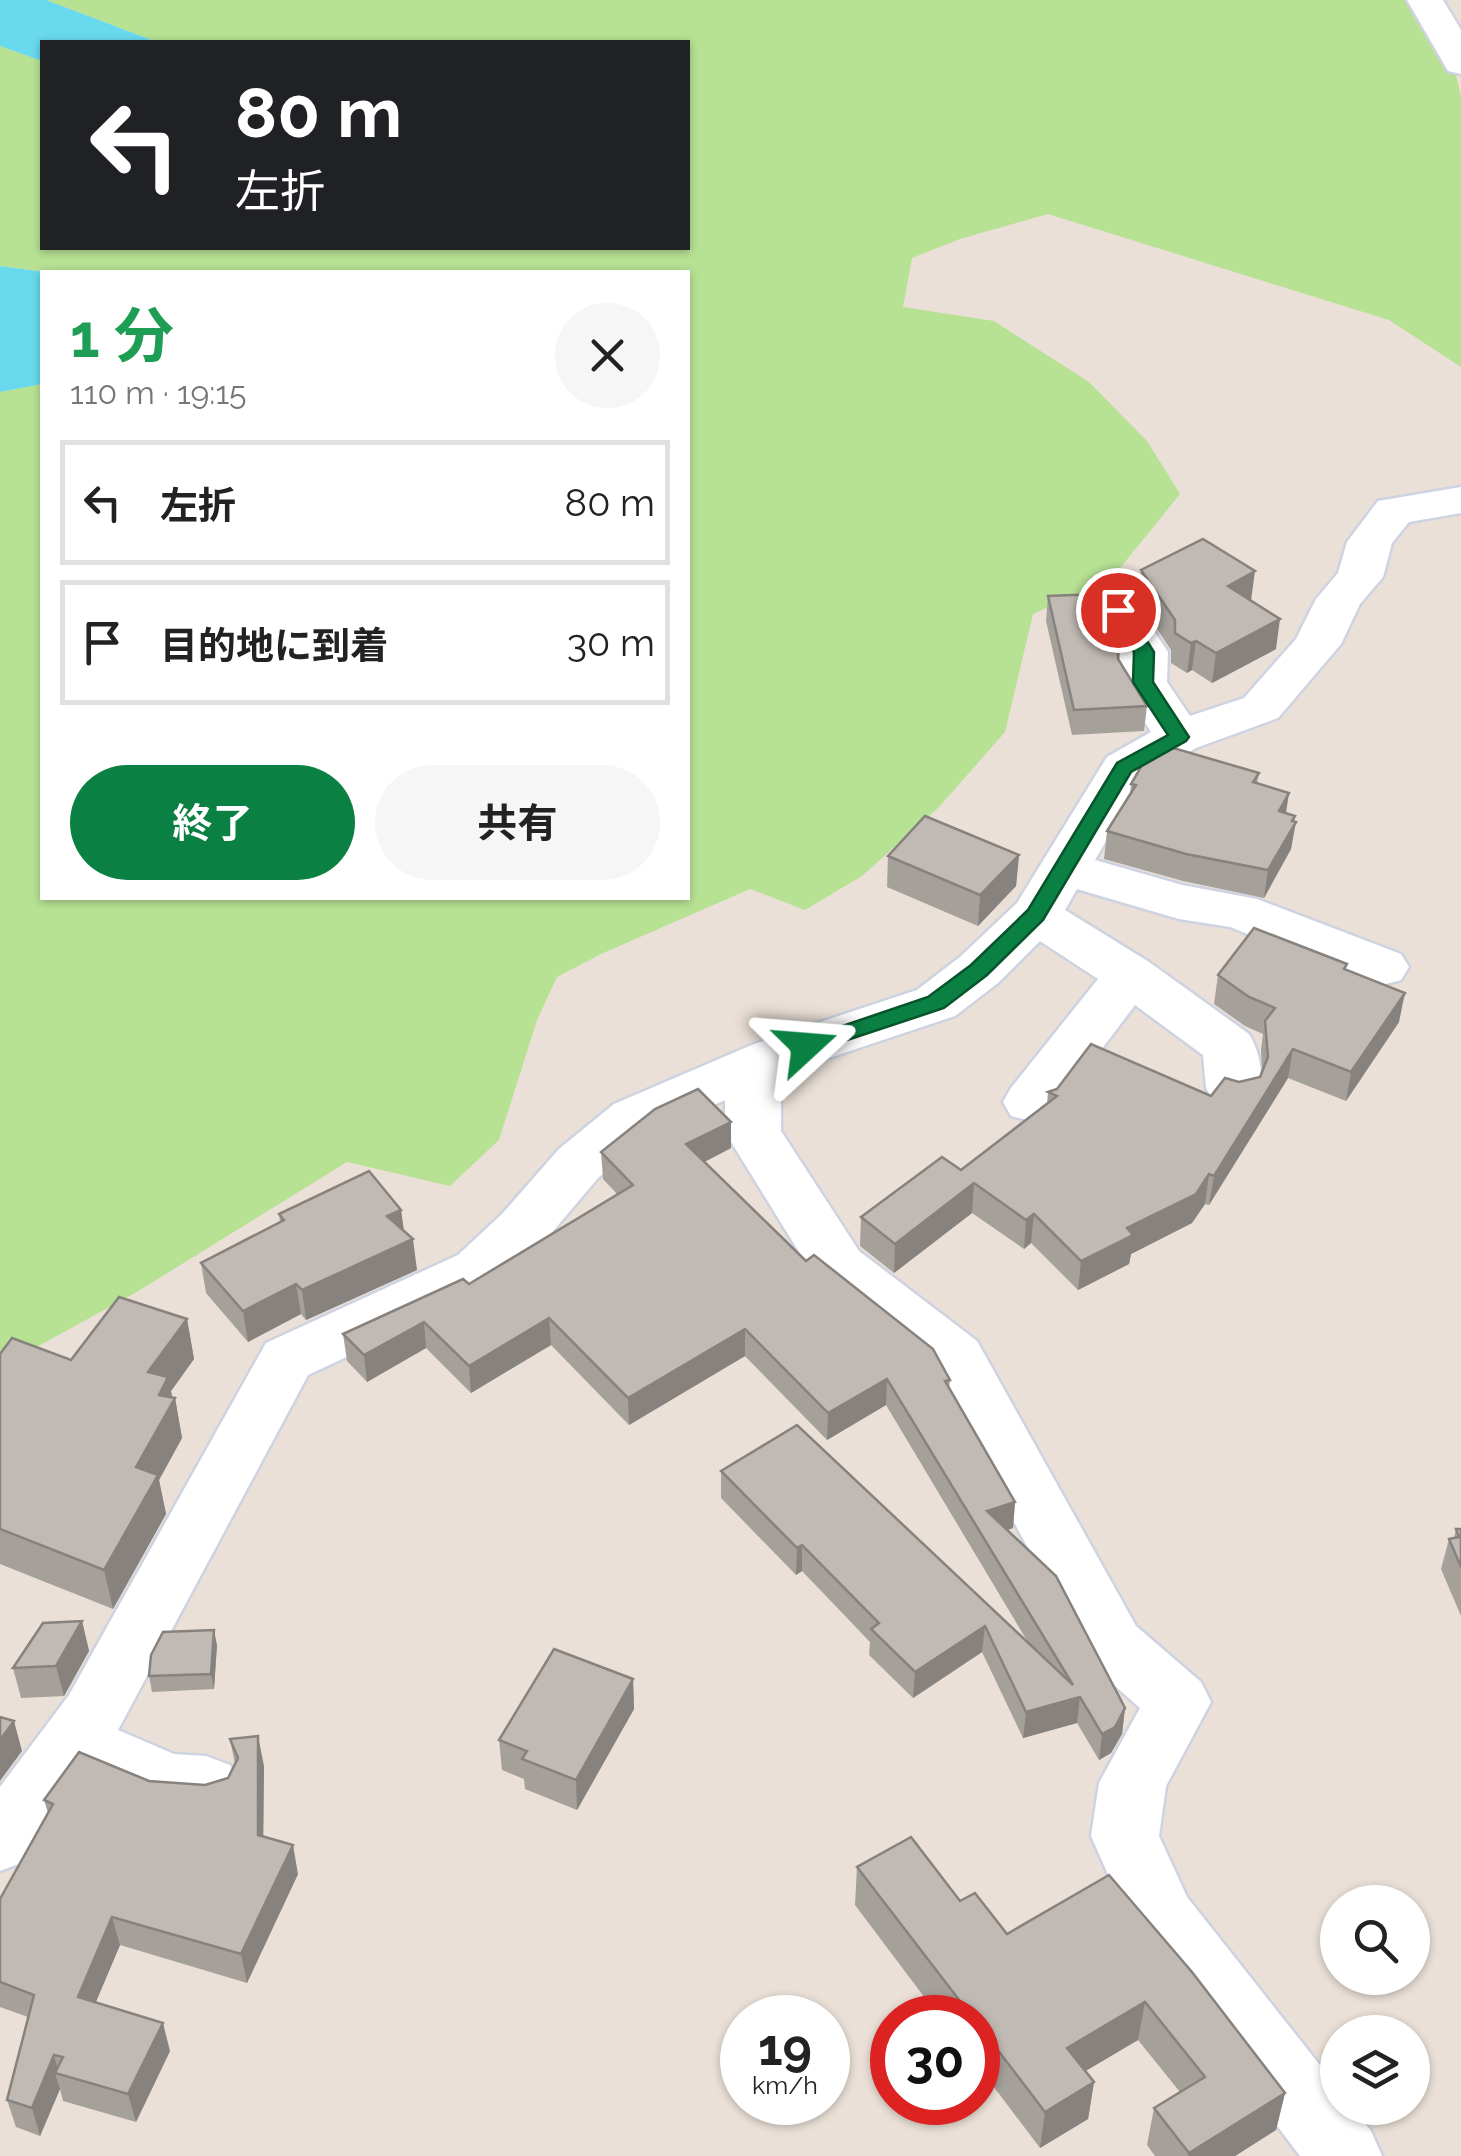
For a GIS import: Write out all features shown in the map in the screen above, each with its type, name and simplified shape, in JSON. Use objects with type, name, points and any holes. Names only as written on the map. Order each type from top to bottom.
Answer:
[{"type":"street","points":[[1425,0],[1434,22],[1460,58]]},
{"type":"street","points":[[0,1841],[102,1698],[288,1359],[479,1270],[522,1229],[579,1163],[634,1118],[773,1057],[936,1003],[979,970],[1036,915],[1124,768],[1179,737],[1261,708],[1317,644],[1339,599],[1360,577],[1370,542],[1394,511],[1461,500]]},
{"type":"street","points":[[1118,610],[1144,652],[1143,682],[1179,737]]},
{"type":"street","points":[[1064,868],[1179,902],[1239,911],[1382,967]]},
{"type":"street","points":[[1036,915],[1130,975],[1230,1047],[1234,1088]]},
{"type":"street","points":[[1031,1102],[1130,975]]},
{"type":"street","points":[[773,1057],[753,1092],[753,1132],[838,1266],[956,1357],[1113,1645],[1178,1702],[1134,1783],[1124,1836],[1162,1918],[1329,2152]]},
{"type":"street","points":[[74,1740],[170,1783],[206,1785]]},
{"type":"green space","points":[[46,0],[1417,0],[1451,55],[1461,96],[1461,367],[1389,320],[1048,214],[960,239],[912,258],[903,307],[994,321],[1089,382],[1147,441],[1180,494],[1112,578],[1033,614],[1005,732],[940,806],[862,876],[805,910],[750,889],[557,977],[537,1020],[499,1140],[450,1186],[347,1162],[135,1293],[0,1367],[0,392],[40,384],[40,900],[690,900],[690,270],[40,271],[0,266],[0,46],[40,60],[40,250],[690,250],[690,40],[152,40]]},
{"type":"water","points":[[0,0],[46,0],[152,40],[40,40],[40,60],[0,46]]},
{"type":"water","points":[[0,266],[40,271],[40,384],[0,392]]},
{"type":"building","points":[[1203,539],[1255,571],[1228,586],[1280,619],[1216,653],[1175,633],[1175,620],[1141,570]]},
{"type":"building","points":[[1098,594],[1119,628],[1118,659],[1147,706],[1074,710],[1048,596]]},
{"type":"building","points":[[1163,745],[1259,773],[1253,782],[1289,793],[1279,811],[1295,816],[1292,821],[1296,822],[1268,870],[1186,854],[1107,831],[1136,785],[1131,784],[1149,753]]},
{"type":"building","points":[[925,816],[1019,855],[980,895],[888,856]]},
{"type":"building","points":[[1254,928],[1347,964],[1344,969],[1405,993],[1351,1072],[1293,1049],[1214,1176],[1209,1174],[1196,1194],[1127,1228],[1133,1235],[1081,1261],[1034,1214],[1026,1220],[974,1183],[895,1244],[861,1217],[942,1157],[961,1170],[1057,1096],[1048,1092],[1057,1089],[1091,1044],[1211,1096],[1225,1078],[1239,1082],[1260,1077],[1268,1057],[1265,1021],[1275,1008],[1249,997],[1218,975]]},
{"type":"building","points":[[698,1089],[731,1122],[686,1144],[806,1261],[814,1255],[933,1349],[950,1380],[945,1381],[1015,1502],[987,1511],[1056,1576],[1125,1708],[1115,1727],[1102,1734],[1080,1697],[1026,1712],[985,1626],[915,1672],[871,1629],[879,1623],[721,1471],[797,1425],[1073,1685],[887,1379],[828,1413],[745,1329],[628,1398],[549,1318],[469,1366],[424,1322],[364,1355],[343,1334],[463,1279],[469,1284],[633,1185],[601,1152],[655,1109]]},
{"type":"building","points":[[369,1171],[401,1210],[387,1216],[413,1239],[302,1290],[296,1284],[243,1311],[201,1263],[284,1220],[279,1214]]},
{"type":"building","points":[[119,1297],[187,1319],[148,1372],[168,1377],[159,1395],[175,1398],[136,1467],[158,1475],[104,1570],[0,1529],[0,1354],[12,1338],[71,1360]]},
{"type":"building","points":[[1456,1529],[1461,1529],[1461,1567],[1449,1539],[1459,1537]]},
{"type":"building","points":[[82,1621],[56,1666],[13,1668],[43,1623]]},
{"type":"building","points":[[214,1630],[211,1674],[149,1676],[151,1655],[163,1632]]},
{"type":"building","points":[[554,1649],[633,1679],[576,1780],[522,1759],[527,1751],[499,1740]]},
{"type":"building","points":[[0,1717],[14,1721],[0,1740]]},
{"type":"building","points":[[258,1736],[258,1835],[293,1845],[241,1954],[112,1917],[78,1997],[163,2023],[128,2094],[55,2073],[63,2057],[54,2055],[32,2108],[7,2100],[34,1995],[0,1982],[0,1899],[53,1804],[44,1800],[79,1752],[149,1781],[205,1785],[228,1778],[238,1758],[230,1739]]},
{"type":"building","points":[[911,1837],[960,1901],[975,1893],[1007,1934],[1109,1875],[1192,1972],[1285,2093],[1189,2153],[1154,2108],[1205,2077],[1145,2002],[1067,2048],[1094,2082],[1045,2112],[1000,2053],[1000,1995],[955,1995],[857,1867]]},
{"type":"route","points":[[806,1046],[936,1003],[979,970],[1036,915],[1124,768],[1179,737],[1143,682],[1144,652],[1118,610]]}]
